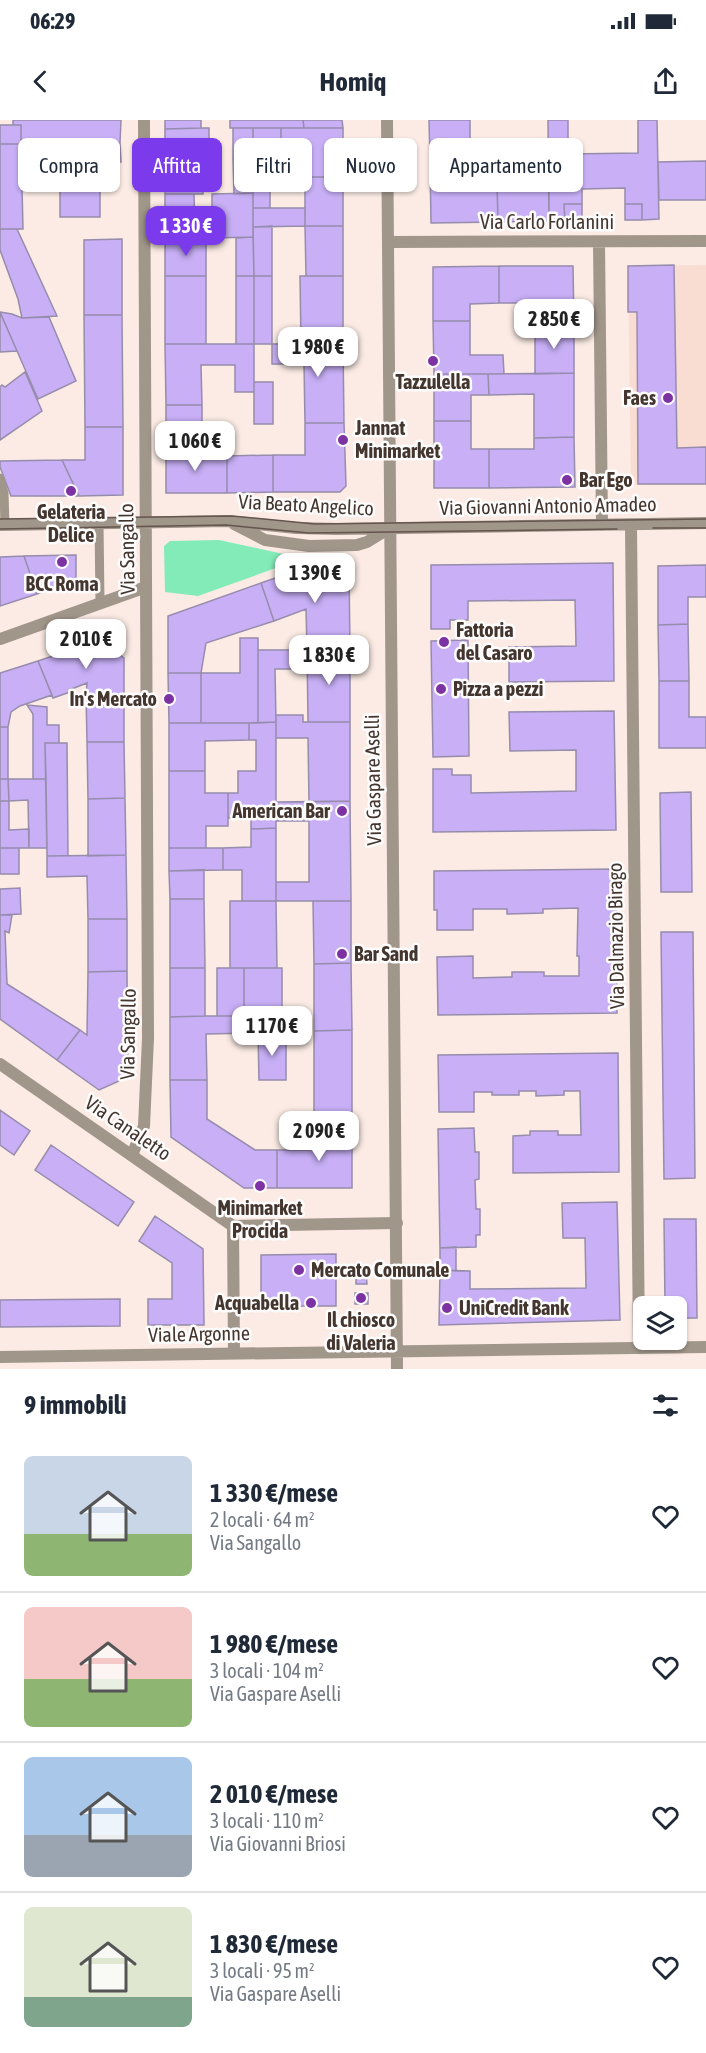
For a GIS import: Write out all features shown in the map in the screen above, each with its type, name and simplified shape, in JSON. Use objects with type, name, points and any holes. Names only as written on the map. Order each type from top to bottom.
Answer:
[{"type":"street","name":"Via Sangallo","points":[[132,1155],[144,1126],[148,1038],[148,621],[144,120]]},
{"type":"street","name":"Via Gaspare Aselli","points":[[387,120],[398,1351]]},
{"type":"street","name":"Via Carlo Forlanini","points":[[388,242],[706,241]]},
{"type":"street","points":[[599,242],[602,525]]},
{"type":"street","name":"Via Beato Angelico","points":[[2,525],[227,521],[314,529],[390,528]]},
{"type":"street","name":"Via Giovanni Antonio Amadeo","points":[[390,528],[706,523]]},
{"type":"street","name":"Via Dalmazio Birago","points":[[632,525],[639,1296]]},
{"type":"street","points":[[0,639],[146,587]]},
{"type":"street","name":"Via Canaletto","points":[[0,1064],[233,1226]]},
{"type":"street","points":[[234,1353],[233,1226],[397,1224]]},
{"type":"street","name":"Viale Argonne","points":[[687,1347],[706,1347]]},
{"type":"street","name":"Viale Argonne","points":[[0,1357],[633,1348]]},
{"type":"street","points":[[397,1369],[398,1351]]},
{"type":"lane","points":[[0,478],[4,493],[2,525]]},
{"type":"lane","name":"Via Sangallo","points":[[99,523],[100,603]]},
{"type":"shaded area","name":"Faes","points":[[706,265],[706,484],[631,485],[628,266]]},
{"type":"green space","points":[[219,540],[288,555],[289,560],[287,564],[198,596],[165,592],[164,546],[170,541]]},
{"type":"building","points":[[13,120],[121,120],[120,143],[120,138],[21,138],[21,125],[13,125]]},
{"type":"building","points":[[165,120],[201,120],[201,128],[165,129]]},
{"type":"building","points":[[230,120],[303,120],[304,128],[230,128]]},
{"type":"building","points":[[303,120],[342,120],[343,128],[304,128]]},
{"type":"building","points":[[429,120],[470,120],[470,138],[429,138]]},
{"type":"building","points":[[548,120],[568,120],[568,138],[548,138]]},
{"type":"building","points":[[638,120],[657,120],[659,219],[642,220],[642,204],[625,204],[625,188],[583,189],[583,154],[638,153]]},
{"type":"building","points":[[0,125],[21,125],[21,138],[18,138],[18,144],[0,144]]},
{"type":"building","points":[[209,128],[209,138],[165,138],[165,129]]},
{"type":"building","points":[[233,128],[253,128],[253,138],[234,138],[233,159]]},
{"type":"building","points":[[253,128],[281,128],[281,138],[253,138]]},
{"type":"building","points":[[281,128],[343,128],[343,138],[324,138],[324,177],[312,177],[312,138],[281,138]]},
{"type":"building","points":[[0,144],[18,144],[18,192],[22,192],[23,229],[0,229]]},
{"type":"building","points":[[233,159],[234,192],[253,192],[234,194]]},
{"type":"building","points":[[706,161],[706,200],[659,200],[658,162]]},
{"type":"building","points":[[312,177],[324,177],[324,192],[343,192],[343,226],[305,226],[305,192],[312,192]]},
{"type":"building","points":[[60,192],[100,192],[100,217],[60,217]]},
{"type":"building","points":[[165,192],[203,192],[203,194],[165,194]]},
{"type":"building","points":[[253,192],[270,192],[270,208],[253,208]]},
{"type":"building","points":[[431,192],[497,192],[498,222],[431,223]]},
{"type":"building","points":[[497,192],[549,192],[549,221],[498,222]]},
{"type":"building","points":[[549,192],[582,192],[582,204],[564,204],[565,222],[549,221]]},
{"type":"building","points":[[253,193],[253,237],[212,238],[212,194]]},
{"type":"building","points":[[165,194],[194,194],[195,231],[165,231]]},
{"type":"building","points":[[564,204],[582,204],[582,221],[565,222]]},
{"type":"building","points":[[625,204],[642,204],[642,220],[625,220]]},
{"type":"building","points":[[253,208],[305,208],[305,226],[253,227]]},
{"type":"building","points":[[272,226],[272,276],[254,276],[253,227]]},
{"type":"building","points":[[305,226],[343,226],[343,276],[306,276]]},
{"type":"building","points":[[0,229],[17,229],[57,316],[22,318],[18,299],[0,250]]},
{"type":"building","points":[[253,237],[254,276],[236,276],[236,238]]},
{"type":"building","points":[[165,238],[206,238],[206,276],[165,276]]},
{"type":"building","points":[[122,239],[122,315],[84,315],[84,240]]},
{"type":"building","points":[[674,265],[677,448],[706,447],[706,484],[638,484],[637,312],[628,312],[628,266]]},
{"type":"building","points":[[499,266],[573,266],[574,326],[535,326],[534,303],[499,303]]},
{"type":"building","points":[[499,266],[499,303],[470,304],[470,321],[433,321],[433,267]]},
{"type":"building","points":[[165,276],[206,276],[206,344],[165,344]]},
{"type":"building","points":[[236,276],[254,276],[254,344],[236,344]]},
{"type":"building","points":[[254,276],[272,276],[272,344],[254,344]]},
{"type":"building","points":[[300,276],[343,276],[343,343],[301,344]]},
{"type":"building","points":[[0,312],[17,351],[0,352]]},
{"type":"building","points":[[0,312],[22,318],[49,317],[76,381],[38,399]]},
{"type":"building","points":[[84,315],[122,315],[123,427],[85,427]]},
{"type":"building","points":[[433,321],[470,321],[470,355],[503,355],[504,374],[434,374]]},
{"type":"building","points":[[535,326],[574,326],[574,373],[535,374]]},
{"type":"building","points":[[343,343],[344,423],[305,423],[304,364],[272,364],[272,344]]},
{"type":"building","points":[[165,344],[254,344],[254,392],[235,392],[235,365],[201,365],[202,405],[166,405]]},
{"type":"building","points":[[25,372],[42,411],[0,440],[0,387],[2,385],[5,387]]},
{"type":"building","points":[[574,373],[574,437],[534,438],[534,394],[489,395],[488,374]]},
{"type":"building","points":[[434,374],[488,374],[489,395],[471,395],[471,421],[434,421]]},
{"type":"building","points":[[254,382],[273,382],[273,424],[254,424]]},
{"type":"building","points":[[166,405],[202,405],[202,448],[166,448]]},
{"type":"building","points":[[434,421],[471,421],[471,449],[489,449],[489,488],[434,488]]},
{"type":"building","points":[[305,423],[344,423],[346,486],[340,492],[273,492],[273,455],[305,455]]},
{"type":"building","points":[[85,427],[123,427],[123,495],[79,496],[62,460],[85,460]]},
{"type":"building","points":[[574,437],[575,487],[489,488],[489,449],[534,449],[534,438]]},
{"type":"building","points":[[166,448],[202,448],[202,456],[227,456],[227,493],[166,493]]},
{"type":"building","points":[[273,455],[273,492],[227,493],[227,456]]},
{"type":"building","points":[[62,460],[79,496],[11,496],[0,461]]},
{"type":"building","points":[[76,555],[76,580],[37,594],[24,556]]},
{"type":"building","points":[[24,556],[37,594],[0,606],[0,557]]},
{"type":"building","points":[[613,563],[614,681],[509,682],[509,647],[576,646],[575,600],[468,601],[468,620],[450,620],[450,629],[431,629],[431,565]]},
{"type":"building","points":[[706,565],[706,597],[688,597],[688,624],[658,625],[658,566]]},
{"type":"building","points":[[349,568],[350,650],[307,650],[306,609],[274,621],[261,583],[301,569]]},
{"type":"building","points":[[261,583],[274,621],[206,643],[201,673],[168,673],[168,616]]},
{"type":"building","points":[[688,624],[689,681],[659,681],[658,625]]},
{"type":"building","points":[[240,638],[258,638],[258,723],[201,723],[201,673],[240,673]]},
{"type":"building","points":[[103,639],[124,658],[124,695],[86,695],[87,683],[53,698],[38,661]]},
{"type":"building","points":[[468,640],[469,756],[433,757],[431,641]]},
{"type":"building","points":[[258,650],[307,650],[307,669],[275,669],[276,722],[258,723]]},
{"type":"building","points":[[307,650],[350,650],[350,722],[308,722]]},
{"type":"building","points":[[38,661],[52,695],[20,706],[11,712],[8,727],[0,727],[0,673]]},
{"type":"building","points":[[168,673],[201,673],[201,723],[169,723]]},
{"type":"building","points":[[659,681],[689,681],[689,717],[706,717],[706,748],[659,748]]},
{"type":"building","points":[[86,695],[124,695],[124,742],[87,742]]},
{"type":"building","points":[[27,705],[47,707],[47,725],[59,725],[59,743],[45,743],[46,779],[33,779],[33,714]]},
{"type":"building","points":[[614,711],[616,830],[433,832],[433,769],[452,769],[452,775],[471,775],[471,793],[576,791],[576,750],[510,751],[509,712]]},
{"type":"building","points":[[276,715],[303,715],[303,722],[350,722],[350,801],[309,802],[308,738],[276,738]]},
{"type":"building","points":[[276,722],[276,828],[251,829],[251,818],[228,818],[228,793],[238,793],[238,771],[256,771],[256,740],[249,740],[249,723]]},
{"type":"building","points":[[169,723],[249,723],[249,740],[205,741],[205,771],[169,771]]},
{"type":"building","points":[[0,727],[8,727],[8,779],[0,779]]},
{"type":"building","points":[[87,742],[124,742],[125,798],[88,799]]},
{"type":"building","points":[[45,743],[67,743],[68,856],[47,856]]},
{"type":"building","points":[[169,771],[205,771],[205,793],[228,793],[228,826],[206,826],[206,848],[169,848]]},
{"type":"building","points":[[0,779],[8,779],[9,801],[0,801]]},
{"type":"building","points":[[8,779],[46,779],[47,848],[29,848],[28,800],[9,801]]},
{"type":"building","points":[[691,792],[692,892],[661,892],[660,793]]},
{"type":"building","points":[[125,798],[126,855],[88,856],[88,799]]},
{"type":"building","points":[[0,801],[9,801],[9,830],[29,829],[29,848],[0,848]]},
{"type":"building","points":[[350,801],[351,901],[276,901],[276,882],[309,882],[309,821],[276,821],[276,802]]},
{"type":"building","points":[[276,828],[276,901],[242,901],[242,870],[223,870],[223,848],[251,847],[251,829]]},
{"type":"building","points":[[0,848],[19,848],[19,874],[0,874]]},
{"type":"building","points":[[169,848],[223,848],[223,870],[169,871]]},
{"type":"building","points":[[126,855],[127,919],[88,919],[87,876],[47,877],[47,856]]},
{"type":"building","points":[[616,869],[617,1013],[438,1015],[437,957],[473,956],[473,978],[512,977],[512,972],[544,972],[544,976],[579,976],[578,908],[543,909],[543,913],[507,914],[507,909],[473,909],[473,930],[437,930],[437,910],[434,910],[434,871]]},
{"type":"building","points":[[204,870],[204,899],[170,899],[169,871]]},
{"type":"building","points":[[20,888],[21,914],[0,915],[0,889]]},
{"type":"building","points":[[170,899],[204,899],[205,968],[170,968]]},
{"type":"building","points":[[230,901],[276,901],[277,968],[230,968]]},
{"type":"building","points":[[313,901],[351,901],[351,963],[314,964]]},
{"type":"building","points":[[0,915],[12,915],[9,933],[5,931],[7,984],[80,1030],[57,1060],[0,1019]]},
{"type":"building","points":[[88,919],[127,919],[127,971],[88,972]]},
{"type":"building","points":[[661,932],[693,932],[695,1178],[664,1179]]},
{"type":"building","points":[[351,963],[352,1030],[314,1031],[314,964]]},
{"type":"building","points":[[170,968],[205,968],[205,1016],[170,1017]]},
{"type":"building","points":[[217,968],[244,968],[244,1016],[217,1016]]},
{"type":"building","points":[[244,968],[282,968],[282,1035],[258,1035],[258,1016],[244,1016]]},
{"type":"building","points":[[127,971],[128,1077],[99,1090],[57,1060],[80,1030],[87,1035],[88,972]]},
{"type":"building","points":[[252,1016],[252,1033],[206,1034],[207,1080],[170,1080],[170,1017]]},
{"type":"building","points":[[352,1030],[352,1128],[314,1128],[314,1031]]},
{"type":"building","points":[[258,1035],[286,1035],[286,1080],[259,1080]]},
{"type":"building","points":[[618,1053],[619,1172],[513,1173],[513,1136],[530,1135],[530,1131],[558,1131],[558,1135],[581,1135],[580,1091],[564,1091],[564,1095],[536,1096],[536,1091],[519,1091],[519,1095],[474,1092],[474,1112],[439,1112],[438,1055]]},
{"type":"building","points":[[170,1080],[207,1080],[207,1119],[255,1150],[277,1150],[277,1188],[244,1188],[171,1137]]},
{"type":"building","points":[[0,1110],[30,1131],[14,1155],[0,1145]]},
{"type":"building","points":[[309,1128],[352,1128],[352,1188],[277,1188],[277,1150],[310,1150]]},
{"type":"building","points":[[474,1128],[475,1152],[479,1152],[479,1179],[475,1180],[476,1209],[480,1209],[480,1235],[476,1235],[476,1247],[440,1248],[438,1129]]},
{"type":"building","points":[[51,1145],[134,1202],[118,1226],[35,1170]]},
{"type":"building","points":[[617,1202],[620,1320],[439,1325],[440,1270],[470,1271],[470,1289],[586,1288],[585,1238],[563,1238],[562,1203]]},
{"type":"building","points":[[155,1216],[203,1249],[204,1325],[148,1325],[148,1299],[172,1299],[172,1263],[139,1241]]},
{"type":"building","points":[[664,1219],[696,1219],[697,1318],[687,1318],[687,1296],[665,1296]]},
{"type":"building","points":[[456,1247],[456,1271],[440,1270],[440,1248]]},
{"type":"building","name":"Mercato Comunale","points":[[336,1254],[336,1306],[261,1306],[261,1255]]},
{"type":"building","points":[[366,1272],[367,1284],[356,1284],[356,1273]]},
{"type":"building","name":"Il chiosco di Valeria","points":[[355,1293],[368,1293],[368,1304],[355,1304]]},
{"type":"building","points":[[120,1299],[120,1326],[0,1327],[0,1300]]},
{"type":"tram line","points":[[0,519],[232,516],[315,524],[706,519]]},
{"type":"tram line","points":[[0,529],[226,525],[309,533],[617,529]]},
{"type":"tram line","points":[[653,528],[706,528]]},
{"type":"place","name":"Tazzulella","points":[[433,361]]},
{"type":"place","name":"Faes","points":[[668,398]]},
{"type":"place","name":"Jannat Minimarket","points":[[343,440]]},
{"type":"place","name":"Bar Ego","points":[[567,480]]},
{"type":"place","name":"Gelateria Delice","points":[[71,491]]},
{"type":"place","name":"BCC Roma","points":[[62,562]]},
{"type":"place","name":"Fattoria del Casaro","points":[[444,642]]},
{"type":"place","name":"Pizza a pezzi","points":[[441,689]]},
{"type":"place","name":"In's Mercato","points":[[169,699]]},
{"type":"place","name":"American Bar","points":[[342,811]]},
{"type":"place","name":"Bar Sand","points":[[342,954]]},
{"type":"place","name":"Minimarket Procida","points":[[260,1186]]},
{"type":"place","name":"Mercato Comunale","points":[[299,1270]]},
{"type":"place","name":"Il chiosco di Valeria","points":[[361,1298]]},
{"type":"place","name":"Acquabella","points":[[311,1303]]},
{"type":"place","name":"UniCredit Bank","points":[[447,1308]]}]
